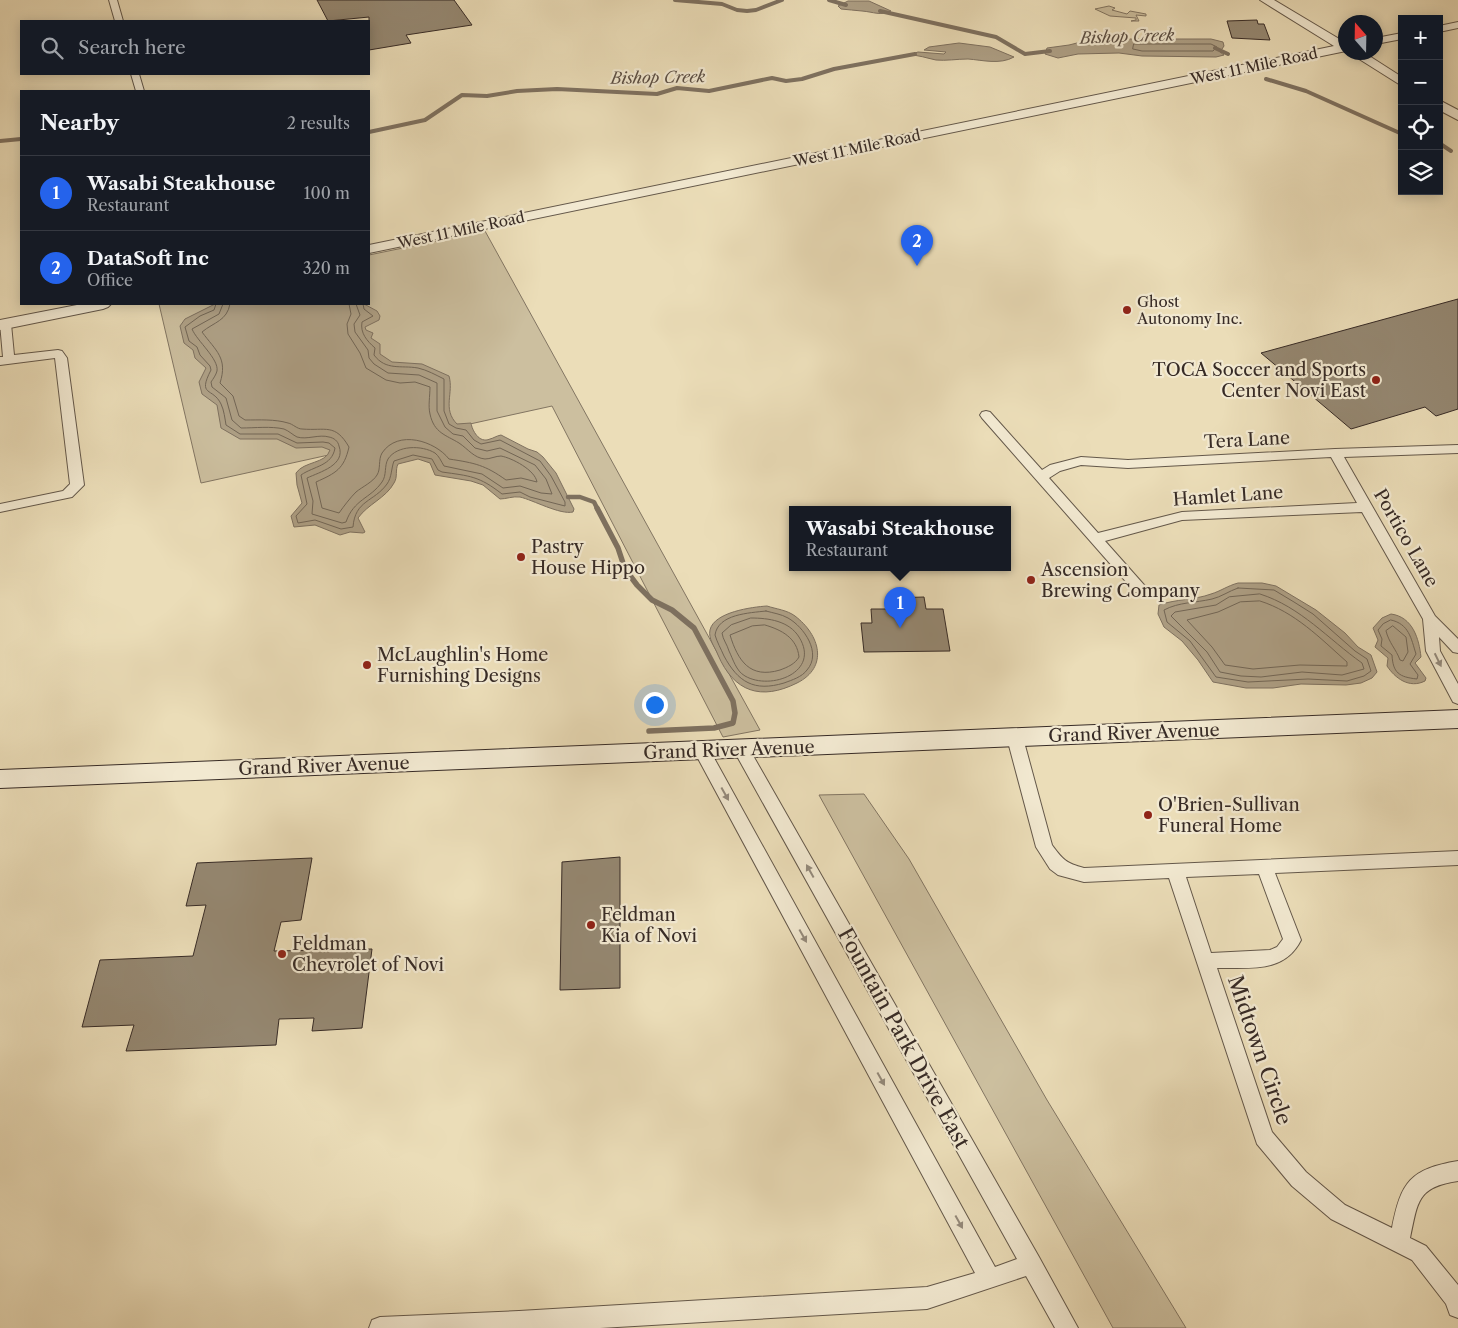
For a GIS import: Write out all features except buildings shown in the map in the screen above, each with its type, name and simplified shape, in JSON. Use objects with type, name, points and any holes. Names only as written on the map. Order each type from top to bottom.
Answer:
[{"type":"main road","name":"Grand River Avenue","points":[[0,779],[1458,719]]},
{"type":"street","points":[[113,0],[119,20]]},
{"type":"street","points":[[1266,0],[1338,43]]},
{"type":"street","points":[[1443,28],[1458,25]]},
{"type":"street","points":[[1383,40],[1398,37]]},
{"type":"street","name":"West 11 Mile Road","points":[[370,249],[1338,50]]},
{"type":"street","points":[[1366,60],[1398,80]]},
{"type":"street","points":[[135,75],[140,90]]},
{"type":"street","points":[[1441,105],[1458,116]]},
{"type":"street","points":[[0,508],[68,494],[77,484],[61,358],[58,354],[51,354],[4,360],[2,324],[98,305]]},
{"type":"street","points":[[986,415],[1140,589]]},
{"type":"street","name":"Tera Lane","points":[[1041,477],[1055,468],[1080,461],[1128,464],[1335,453],[1458,449]]},
{"type":"street","name":"Portico Lane","points":[[1335,453],[1430,618],[1433,651],[1458,698]]},
{"type":"street","name":"Hamlet Lane","points":[[1094,539],[1182,516],[1212,513],[1366,507]]},
{"type":"street","points":[[1430,618],[1458,648]]},
{"type":"street","points":[[1014,738],[1044,847],[1056,864],[1064,870],[1084,875],[1458,858]]},
{"type":"street","name":"Fountain Park Drive East","points":[[741,749],[1067,1328]]},
{"type":"street","points":[[702,751],[990,1279]]},
{"type":"street","points":[[1205,961],[1272,958],[1283,952],[1292,940],[1264,866]]},
{"type":"street","name":"Midtown Circle","points":[[1175,871],[1264,1137],[1299,1179],[1338,1212],[1419,1253],[1455,1298],[1458,1307]]},
{"type":"street","points":[[1400,1243],[1409,1195],[1425,1180],[1446,1172],[1458,1171]]},
{"type":"street","points":[[380,1328],[528,1322],[927,1298],[1032,1264]]},
{"type":"shaded area","points":[[1109,6],[1115,8],[1112,10],[1127,14],[1130,11],[1146,14],[1146,16],[1136,15],[1139,21],[1131,21],[1136,20],[1136,18],[1110,16],[1095,9]]},
{"type":"shaded area","points":[[485,231],[760,730],[723,737],[552,406],[201,483],[159,305],[370,305],[370,255]]},
{"type":"shaded area","points":[[864,794],[909,859],[1047,1100],[1186,1328],[1113,1328],[819,795]]},
{"type":"water","points":[[848,1],[869,1],[891,11],[877,13],[841,9],[838,6]]},
{"type":"water","points":[[1085,37],[1095,39],[1211,39],[1223,42],[1224,46],[1220,52],[1224,55],[1216,57],[1142,56],[1119,53],[1078,54],[1058,58],[1045,54],[1047,48],[1085,41]]},
{"type":"water","points":[[959,43],[990,47],[1014,57],[1003,61],[936,60],[909,55],[918,52],[944,54],[946,52],[924,50],[929,47]]},
{"type":"water","points":[[213,305],[366,305],[377,311],[380,316],[379,320],[365,327],[366,330],[373,333],[371,338],[380,344],[380,354],[392,362],[422,364],[449,376],[450,413],[457,424],[471,423],[479,438],[483,440],[501,435],[537,452],[556,473],[574,509],[573,512],[561,511],[520,497],[500,499],[483,485],[435,475],[430,463],[418,459],[398,464],[395,481],[391,488],[358,518],[365,532],[350,532],[340,535],[315,525],[294,527],[291,516],[302,503],[296,473],[304,466],[324,458],[330,450],[322,447],[296,448],[277,439],[240,439],[221,428],[217,405],[202,394],[199,382],[206,368],[195,358],[193,350],[184,343],[180,326],[185,319]]},
{"type":"water","points":[[1238,583],[1262,583],[1276,586],[1316,610],[1345,633],[1358,647],[1371,655],[1377,672],[1372,678],[1361,683],[1346,685],[1301,684],[1273,688],[1246,688],[1213,682],[1182,641],[1164,627],[1158,614],[1159,605],[1205,596]]},
{"type":"water","points":[[767,606],[789,612],[804,624],[815,641],[817,660],[814,668],[797,683],[772,691],[760,692],[750,690],[732,678],[711,640],[710,630],[718,619],[726,615],[743,609]]},
{"type":"water","points":[[1391,614],[1405,619],[1414,630],[1419,643],[1421,657],[1415,663],[1426,678],[1425,681],[1413,684],[1398,678],[1387,666],[1388,658],[1375,647],[1378,640],[1373,628],[1382,618]]},
{"type":"waterway","points":[[675,0],[722,4],[737,10],[747,11],[756,10],[782,0]]},
{"type":"waterway","points":[[829,0],[846,5]]},
{"type":"waterway","points":[[880,11],[996,37],[1025,54],[1050,51]]},
{"type":"waterway","name":"Bishop Creek","points":[[1215,48],[1228,54]]},
{"type":"waterway","name":"Bishop Creek","points":[[370,132],[425,120],[462,95],[487,96],[517,91],[557,89],[657,94],[677,88],[709,91],[772,78],[786,81],[802,79],[834,69],[915,54]]},
{"type":"waterway","name":"Bishop Creek","points":[[1266,79],[1306,91],[1398,132]]},
{"type":"waterway","name":"Bishop Creek","points":[[0,141],[20,139]]},
{"type":"waterway","name":"Bishop Creek","points":[[1443,146],[1451,151]]},
{"type":"waterway","points":[[568,497],[580,497],[594,502],[597,508]]},
{"type":"waterway","points":[[597,508],[618,548],[625,569],[652,600],[672,610],[694,628],[733,701],[735,713],[733,723],[714,728],[649,731]]},
{"type":"place","name":"DataSoft Inc","points":[[917,266]]},
{"type":"place","name":"Ghost Autonomy Inc.","points":[[1127,310]]},
{"type":"place","name":"TOCA Soccer and Sports Center Novi East","points":[[1376,380]]},
{"type":"place","name":"Pastry House Hippo","points":[[521,557]]},
{"type":"place","name":"Ascension Brewing Company","points":[[1031,580]]},
{"type":"place","name":"Wasabi Steakhouse","points":[[900,628]]},
{"type":"place","name":"McLaughlin's Home Furnishing Designs","points":[[367,665]]},
{"type":"place","name":"O'Brien-Sullivan Funeral Home","points":[[1148,815]]},
{"type":"place","name":"Feldman Kia of Novi","points":[[591,925]]},
{"type":"place","name":"Feldman Chevrolet of Novi","points":[[282,954]]}]
